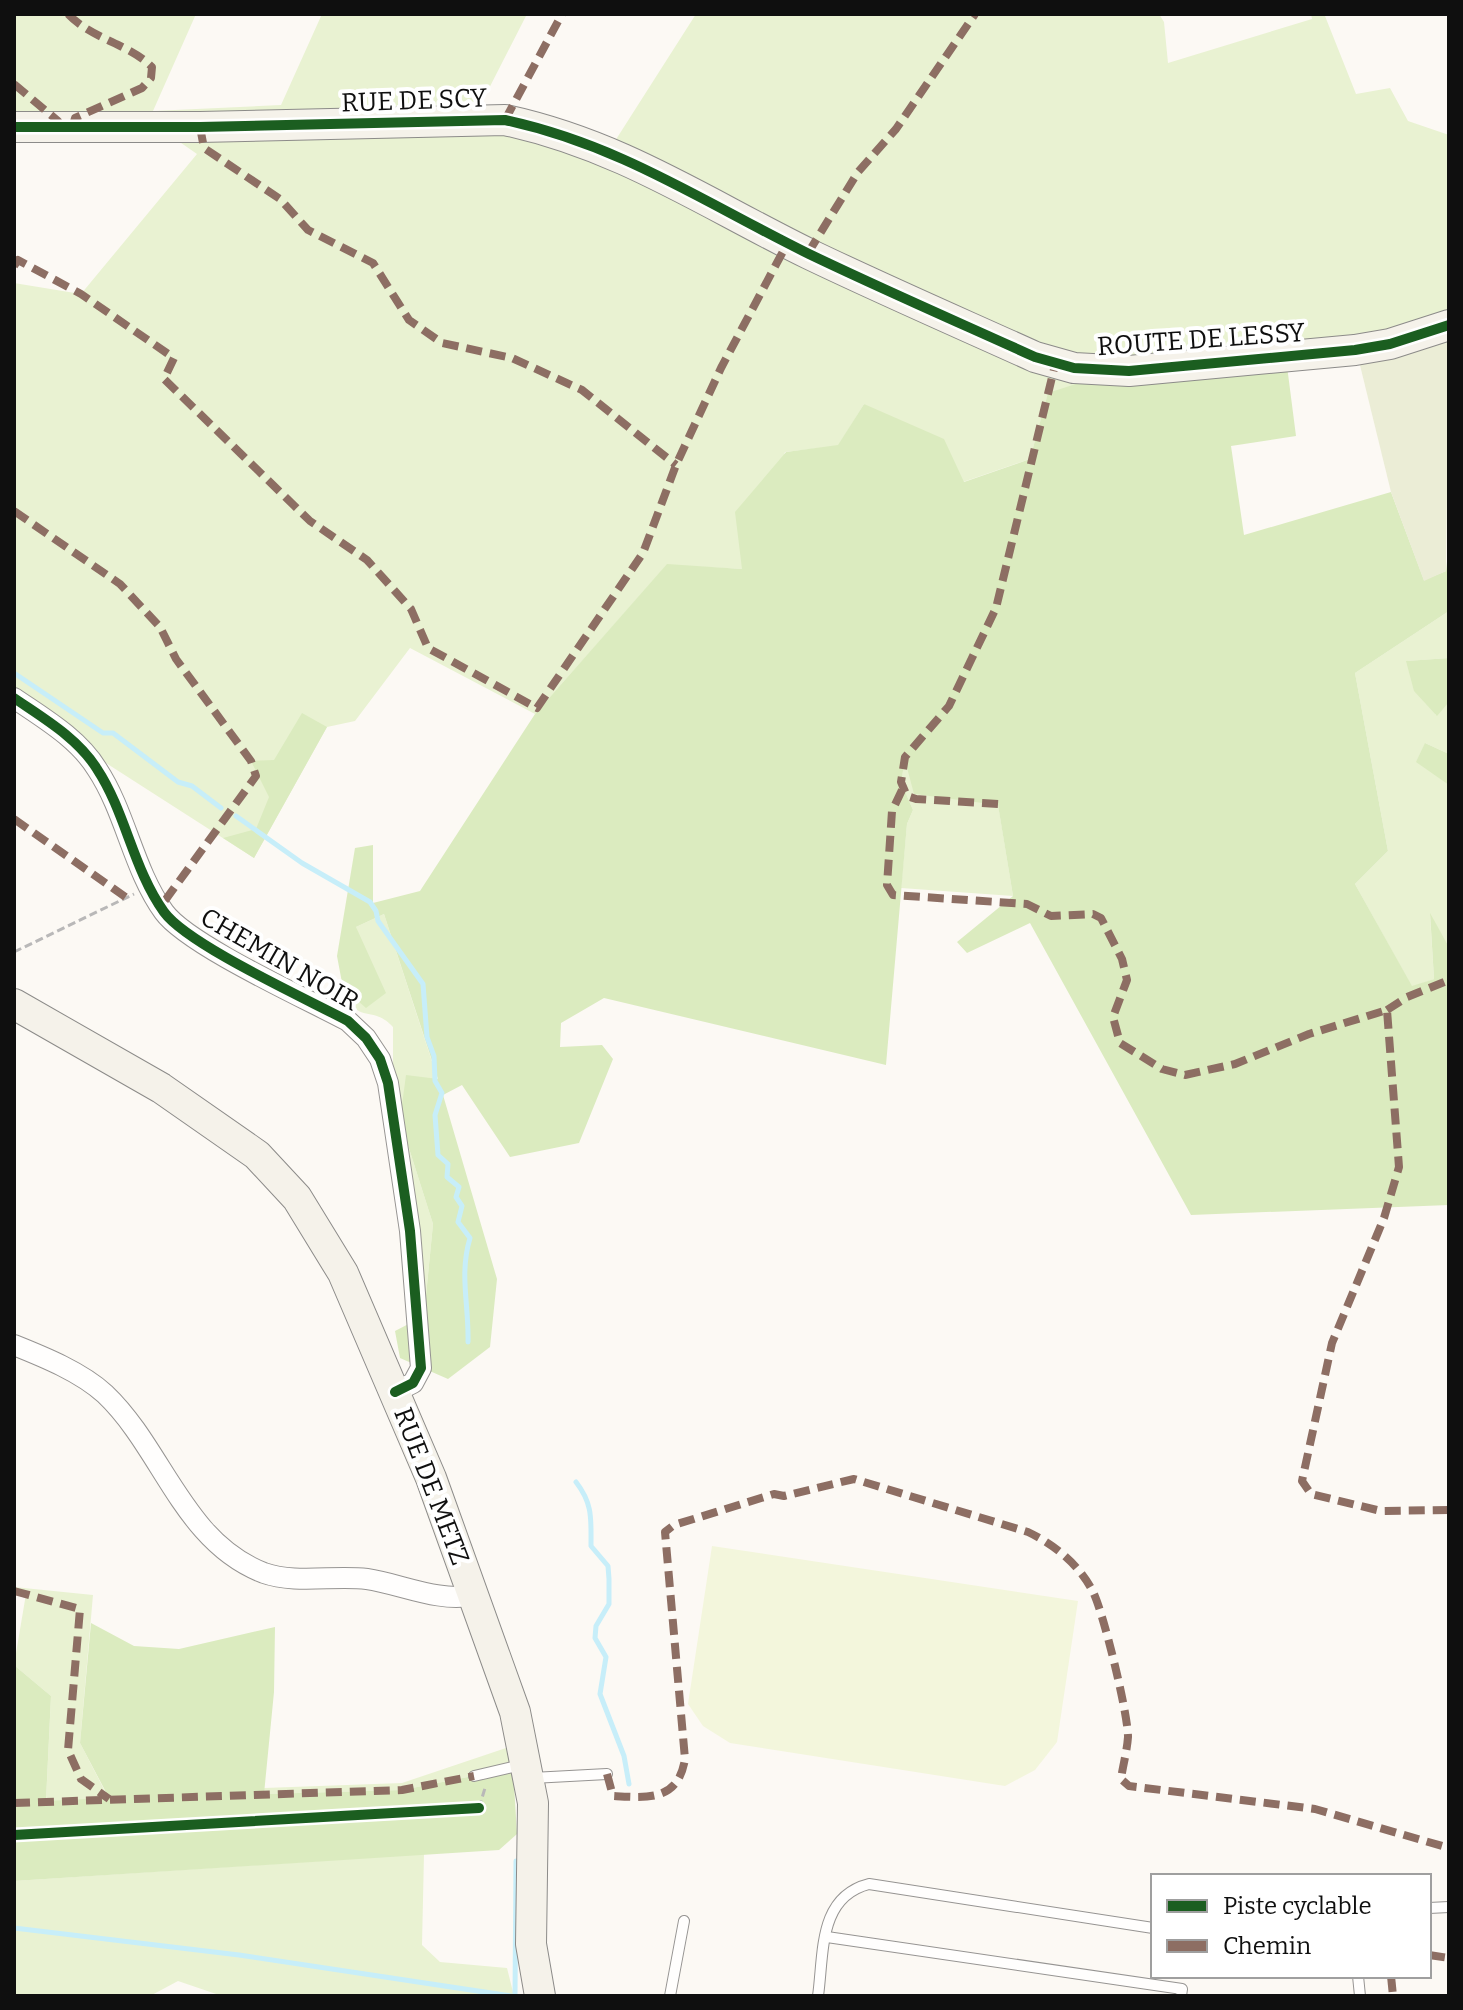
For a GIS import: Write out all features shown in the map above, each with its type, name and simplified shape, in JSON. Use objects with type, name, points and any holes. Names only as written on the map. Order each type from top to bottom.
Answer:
[{"type":"street","name":"RUE DE SCY","points":[[14,127],[200,127],[505,120],[554,130],[606,149],[788,242]]},
{"type":"street","name":"ROUTE DE LESSY","points":[[788,242],[1035,357],[1074,368],[1129,371],[1355,350],[1390,344],[1449,325]]},
{"type":"street","name":"CHEMIN NOIR","points":[[14,698],[66,734],[97,768],[148,886],[166,915],[198,940],[348,1021],[366,1038],[380,1059],[388,1083],[410,1231],[421,1368],[413,1383],[395,1392]]},
{"type":"street","name":"RUE DE METZ","points":[[14,1004],[210,1119],[281,1178],[338,1262],[395,1392],[474,1595],[515,1712],[529,1771],[531,1944],[540,1996]]},
{"type":"street","points":[[14,1345],[75,1374],[105,1394],[199,1527],[266,1574],[361,1578],[446,1596],[474,1595]]},
{"type":"lane","points":[[474,1776],[529,1771],[607,1774]]},
{"type":"lane","points":[[818,1996],[836,1903],[845,1892],[869,1884],[1151,1928]]},
{"type":"lane","points":[[670,1996],[684,1921]]},
{"type":"lane","points":[[827,1937],[1182,1989],[1181,1996]]},
{"type":"path","points":[[14,952],[148,886]]},
{"type":"path","points":[[479,1808],[489,1773]]},
{"type":"green space","points":[[14,14],[196,14],[153,111],[281,105],[322,14],[527,14],[480,106],[560,119],[615,141],[696,14],[1159,14],[1164,22],[1168,63],[1312,19],[1311,14],[1331,14],[1325,16],[1356,94],[1390,88],[1408,121],[1449,135],[1449,336],[1048,394],[1030,459],[963,482],[864,404],[838,446],[785,452],[742,569],[667,565],[535,714],[410,648],[355,721],[327,727],[254,858],[14,704],[14,283],[81,294],[197,154],[171,136],[14,135]]},
{"type":"green space","points":[[1449,336],[1446,571],[1424,581],[1391,492],[1358,357]]},
{"type":"green space","points":[[1287,366],[1296,436],[1231,446],[1244,535],[1391,492],[1424,580],[1446,571],[1449,542],[1449,611],[1355,673],[1388,851],[1355,884],[1412,986],[1434,979],[1430,913],[1449,947],[1449,1205],[1191,1215],[1030,923],[967,953],[957,942],[1013,896],[998,805],[914,794],[905,760],[901,782],[913,810],[907,824],[886,1065],[604,998],[561,1023],[560,1047],[602,1045],[613,1059],[579,1143],[510,1157],[462,1085],[443,1095],[497,1279],[490,1347],[448,1379],[400,1358],[395,1331],[424,1316],[433,1224],[400,1120],[406,1075],[438,1079],[384,914],[356,927],[386,993],[366,1008],[343,988],[337,956],[355,848],[373,845],[373,903],[420,891],[535,714],[667,564],[742,569],[735,512],[786,452],[838,445],[864,404],[944,439],[964,482],[1030,459],[1048,393],[1088,380]]},
{"type":"green space","points":[[1449,611],[1449,658],[1407,661],[1436,715],[1449,702],[1449,754],[1425,743],[1449,785],[1449,947],[1430,915],[1434,979],[1412,987],[1355,884],[1388,851],[1355,673]]},
{"type":"green space","points":[[1449,658],[1449,702],[1437,716],[1414,691],[1406,661]]},
{"type":"green space","points":[[302,713],[327,727],[254,858],[223,838],[256,829],[269,797],[251,761],[274,760]]},
{"type":"green space","points":[[1425,743],[1449,754],[1449,785],[1416,762]]},
{"type":"green space","points":[[905,757],[915,794],[998,804],[1013,896],[901,888],[907,824],[913,810],[901,782]]},
{"type":"green space","points":[[384,914],[438,1080],[400,1120],[433,1224],[424,1316],[393,1079],[393,1027],[378,1016],[354,1008],[343,988],[366,1007],[356,927]]},
{"type":"green space","points":[[712,1546],[1078,1601],[1057,1742],[1035,1770],[1005,1786],[730,1743],[703,1726],[688,1704]]},
{"type":"green space","points":[[14,1587],[93,1595],[80,1743],[109,1799],[46,1802],[51,1696],[14,1665],[26,1594],[14,1591]]},
{"type":"green space","points":[[91,1623],[134,1646],[179,1649],[275,1627],[274,1692],[264,1794],[402,1790],[513,1768],[517,1834],[499,1850],[14,1881],[14,1665],[51,1696],[46,1801],[109,1798],[80,1743]]},
{"type":"green space","points":[[506,1748],[513,1768],[402,1790],[264,1794],[264,1788],[402,1783]]},
{"type":"green space","points":[[424,1854],[422,1945],[440,1962],[507,1968],[514,1996],[222,1996],[178,1981],[150,1996],[14,1996],[14,1881]]},
{"type":"waterway","points":[[14,673],[103,733],[113,733],[178,782],[192,786],[221,808]]},
{"type":"waterway","points":[[236,816],[302,863],[370,902],[378,921],[423,984],[427,1037],[434,1056],[435,1081],[442,1093],[435,1115],[438,1155],[448,1164],[447,1177],[459,1187],[456,1197],[462,1206],[458,1222],[470,1238],[465,1277],[468,1342]]},
{"type":"waterway","points":[[576,1482],[588,1505],[591,1546],[608,1566],[609,1604],[596,1626],[595,1638],[606,1657],[600,1694],[624,1756],[629,1784]]},
{"type":"waterway","points":[[515,1996],[516,1861]]},
{"type":"waterway","points":[[14,1928],[239,1955],[511,1996]]},
{"type":"marked path","points":[[68,14],[88,30],[133,53],[152,67],[151,78],[142,88],[75,118],[72,129]]},
{"type":"marked path","points":[[505,120],[562,14]]},
{"type":"marked path","points":[[808,253],[858,172],[896,129],[975,14]]},
{"type":"marked path","points":[[14,84],[58,121],[61,129]]},
{"type":"marked path","points":[[200,127],[204,148],[280,199],[308,230],[373,263],[409,320],[442,343],[512,358],[582,390],[676,465]]},
{"type":"marked path","points":[[14,266],[18,260],[81,294],[174,358],[164,379],[310,521],[367,560],[411,609],[428,648],[537,708],[643,553],[676,465],[721,368],[788,242]]},
{"type":"marked path","points":[[998,804],[916,799],[907,796],[901,782],[905,757],[949,706],[996,608],[1055,365]]},
{"type":"marked path","points":[[14,511],[120,584],[160,627],[176,659],[251,761],[256,776],[161,906]]},
{"type":"marked path","points":[[902,790],[892,811],[887,885],[893,895],[1027,904],[1051,916],[1093,914],[1101,918],[1122,959],[1127,980],[1113,1017],[1120,1043],[1162,1069],[1185,1075],[1235,1064],[1309,1034],[1387,1010],[1399,1167],[1384,1218],[1332,1343],[1302,1481],[1311,1494],[1381,1511],[1449,1510]]},
{"type":"marked path","points":[[14,819],[127,898]]},
{"type":"marked path","points":[[1387,1010],[1407,997],[1449,980]]},
{"type":"marked path","points":[[607,1774],[613,1796],[650,1796],[669,1790],[676,1783],[685,1759],[665,1532],[674,1525],[774,1494],[784,1496],[854,1479],[1028,1532],[1048,1543],[1075,1566],[1094,1594],[1115,1665],[1128,1737],[1121,1779],[1129,1786],[1315,1809],[1449,1848]]},
{"type":"marked path","points":[[14,1591],[80,1609],[68,1750],[81,1779],[109,1799]]},
{"type":"marked path","points":[[14,1803],[402,1790],[474,1776]]},
{"type":"marked path","points":[[1431,1955],[1449,1958]]},
{"type":"marked path","points":[[1391,1978],[1393,1996]]},
{"type":"cycle path","points":[[14,127],[200,127],[505,120],[587,144],[625,160],[865,280],[1035,357],[1074,368],[1129,371],[1355,350],[1390,344],[1449,325]]},
{"type":"cycle path","points":[[14,698],[59,729],[97,769],[153,895],[177,925],[222,955],[348,1021],[366,1038],[380,1059],[388,1083],[410,1231],[421,1368],[413,1383],[395,1392]]},
{"type":"cycle path","points":[[14,1835],[479,1808]]}]
